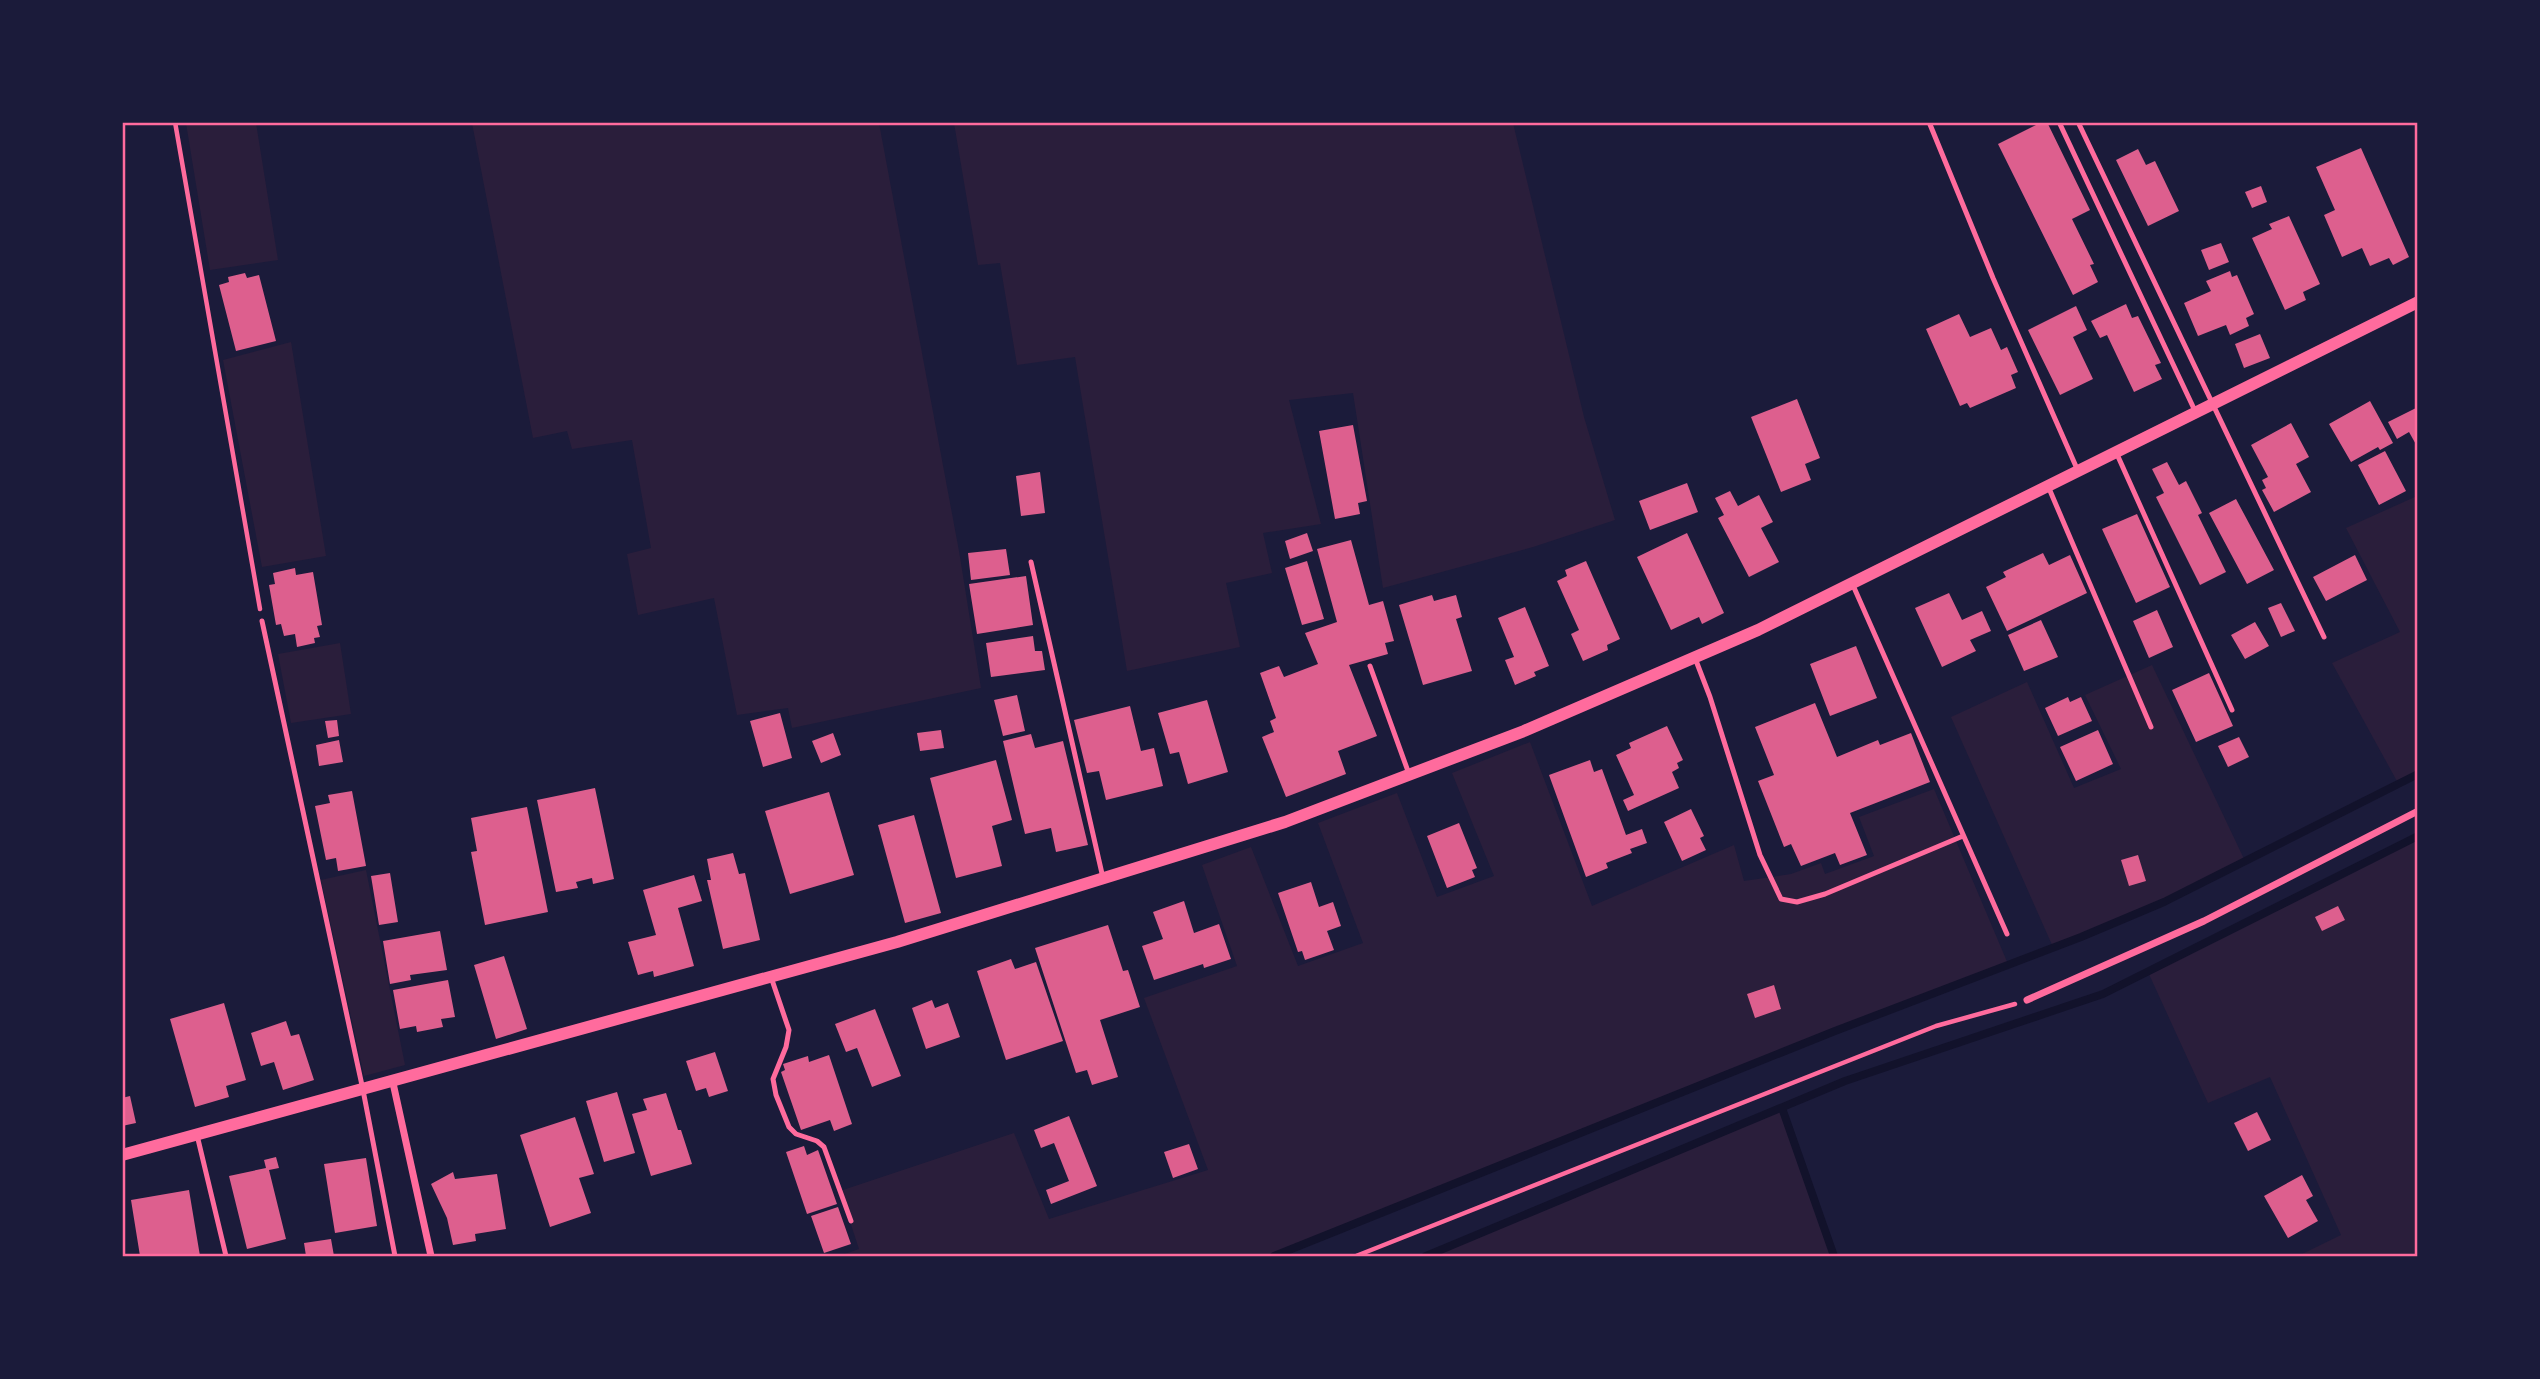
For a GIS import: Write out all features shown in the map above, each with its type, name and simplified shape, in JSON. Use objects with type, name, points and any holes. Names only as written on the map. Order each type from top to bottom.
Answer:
[{"type":"street","points":[[122,1155],[393,1083],[897,942],[1285,822],[1524,731],[1759,630],[2417,302]]},
{"type":"street","points":[[2027,1000],[2204,921],[2417,811]]},
{"type":"street","points":[[393,1083],[431,1256]]},
{"type":"lane","points":[[1929,122],[1993,278],[2078,471]]},
{"type":"lane","points":[[2059,122],[2196,413]]},
{"type":"lane","points":[[2078,122],[2324,637]]},
{"type":"lane","points":[[2116,452],[2232,710]]},
{"type":"lane","points":[[2048,486],[2151,727]]},
{"type":"lane","points":[[1031,562],[1103,878]]},
{"type":"lane","points":[[1852,583],[2007,934]]},
{"type":"lane","points":[[262,621],[363,1090],[395,1256]]},
{"type":"lane","points":[[1695,658],[1710,697],[1759,856],[1780,900],[1797,902],[1825,894],[1963,836]]},
{"type":"lane","points":[[1370,666],[1409,774]]},
{"type":"lane","points":[[771,977],[789,1030],[786,1047],[774,1079],[776,1095],[789,1128],[824,1147],[851,1221]]},
{"type":"lane","points":[[197,1135],[226,1256]]},
{"type":"path","points":[[175,122],[262,621]]},
{"type":"path","points":[[1356,1256],[1936,1026],[2027,1000]]},
{"type":"shaded area","points":[[186,123],[256,123],[278,260],[210,270]]},
{"type":"shaded area","points":[[472,123],[879,123],[959,551],[981,688],[792,728],[788,708],[737,715],[714,598],[638,615],[627,554],[651,548],[632,440],[572,449],[567,431],[533,438]]},
{"type":"shaded area","points":[[954,123],[1513,123],[1584,417],[1615,520],[1533,547],[1383,588],[1353,393],[1289,400],[1321,524],[1263,533],[1272,573],[1226,583],[1240,647],[1127,671],[1075,357],[1017,365],[1000,263],[978,265]]},
{"type":"shaded area","points":[[291,342],[326,556],[262,567],[223,360]]},
{"type":"shaded area","points":[[2417,496],[2417,774],[2398,783],[2332,663],[2400,632],[2346,528]]},
{"type":"shaded area","points":[[340,643],[351,714],[291,723],[278,654]]},
{"type":"shaded area","points":[[2152,665],[2245,861],[2164,902],[2053,947],[1951,717],[2027,682],[2074,788],[2121,769],[2085,695]]},
{"type":"shaded area","points":[[1530,742],[1592,906],[1734,845],[1744,881],[1791,874],[1821,863],[1825,874],[1874,856],[1859,817],[1934,789],[2008,964],[1274,1256],[839,1256],[859,1249],[840,1191],[1014,1133],[1049,1219],[1208,1170],[1144,998],[1237,966],[1202,865],[1251,847],[1298,966],[1363,943],[1318,823],[1397,793],[1437,897],[1494,876],[1452,773]]},
{"type":"shaded area","points":[[2417,836],[2417,1256],[2298,1256],[2341,1235],[2270,1077],[2208,1103],[2148,972]]},
{"type":"shaded area","points":[[366,870],[405,1065],[364,1076],[321,880]]},
{"type":"shaded area","points":[[1782,1108],[1834,1256],[1426,1256],[1475,1236]]},
{"type":"building","points":[[2047,122],[2090,210],[2072,219],[2094,264],[2090,265],[2098,282],[2073,295],[1998,144]]},
{"type":"building","points":[[2361,148],[2409,257],[2393,265],[2389,258],[2370,266],[2362,248],[2342,257],[2324,215],[2335,210],[2316,167]]},
{"type":"building","points":[[2138,149],[2146,165],[2155,161],[2179,211],[2148,226],[2116,160]]},
{"type":"building","points":[[2261,186],[2267,202],[2252,208],[2245,192]]},
{"type":"building","points":[[2289,216],[2320,284],[2303,292],[2306,300],[2285,310],[2252,238],[2272,229],[2269,224]]},
{"type":"building","points":[[2221,243],[2229,262],[2209,270],[2201,250]]},
{"type":"building","points":[[2230,271],[2232,277],[2237,275],[2254,314],[2246,318],[2249,326],[2230,335],[2226,325],[2198,336],[2184,303],[2211,291],[2206,281]]},
{"type":"building","points":[[245,273],[247,278],[259,275],[276,341],[236,351],[219,285],[229,282],[228,277]]},
{"type":"building","points":[[2126,304],[2132,318],[2138,316],[2161,363],[2155,365],[2162,379],[2134,392],[2107,335],[2100,338],[2091,321]]},
{"type":"building","points":[[2076,306],[2087,330],[2073,337],[2093,379],[2060,395],[2028,330]]},
{"type":"building","points":[[1959,314],[1970,337],[1991,328],[2001,350],[2007,347],[2018,372],[2011,375],[2016,388],[1970,408],[1967,403],[1960,406],[1926,329]]},
{"type":"building","points":[[2260,334],[2270,358],[2244,368],[2235,344]]},
{"type":"building","points":[[1797,399],[1820,458],[1805,464],[1811,480],[1781,492],[1751,417]]},
{"type":"building","points":[[2370,401],[2393,443],[2380,450],[2378,447],[2351,462],[2329,424]]},
{"type":"building","points":[[2418,407],[2418,448],[2409,432],[2397,439],[2388,422]]},
{"type":"building","points":[[2291,423],[2309,457],[2296,464],[2311,492],[2274,512],[2262,490],[2266,488],[2262,480],[2268,477],[2251,445]]},
{"type":"building","points":[[1353,425],[1367,501],[1358,503],[1360,514],[1335,519],[1319,431]]},
{"type":"building","points":[[2385,451],[2406,491],[2379,505],[2358,465]]},
{"type":"building","points":[[2167,462],[2179,485],[2186,481],[2202,513],[2198,515],[2226,572],[2200,585],[2156,497],[2164,493],[2152,469]]},
{"type":"building","points":[[1040,472],[1045,513],[1021,516],[1016,476]]},
{"type":"building","points":[[1687,483],[1698,512],[1650,530],[1639,501]]},
{"type":"building","points":[[1730,491],[1738,506],[1759,495],[1773,522],[1761,528],[1779,562],[1749,577],[1718,518],[1724,515],[1715,498]]},
{"type":"building","points":[[2236,499],[2274,570],[2247,584],[2209,513]]},
{"type":"building","points":[[2137,514],[2170,587],[2136,603],[2102,529]]},
{"type":"building","points":[[1307,533],[1313,551],[1290,559],[1285,541]]},
{"type":"building","points":[[1687,533],[1724,613],[1702,624],[1699,617],[1671,630],[1637,557]]},
{"type":"building","points":[[1351,540],[1369,605],[1383,601],[1394,641],[1385,643],[1388,654],[1349,665],[1377,736],[1338,751],[1346,774],[1286,797],[1262,737],[1274,732],[1270,721],[1276,718],[1260,673],[1279,666],[1284,677],[1318,664],[1305,633],[1337,622],[1317,549]]},
{"type":"building","points":[[1006,549],[1010,575],[971,580],[968,553]]},
{"type":"building","points":[[2043,553],[2049,565],[2070,555],[2087,593],[2007,631],[1986,587],[2006,577],[2003,572]]},
{"type":"building","points":[[2355,555],[2367,580],[2326,601],[2313,577]]},
{"type":"building","points":[[1307,561],[1324,619],[1302,625],[1285,568]]},
{"type":"building","points":[[1586,561],[1620,639],[1607,645],[1608,650],[1583,661],[1571,634],[1579,630],[1557,581],[1567,576],[1565,570]]},
{"type":"building","points":[[295,568],[296,575],[313,572],[322,625],[317,626],[320,637],[314,638],[315,643],[297,647],[295,634],[284,636],[281,624],[276,625],[269,585],[275,584],[273,573]]},
{"type":"building","points":[[1026,576],[1033,625],[977,634],[969,584]]},
{"type":"building","points":[[1949,593],[1962,620],[1982,611],[1991,631],[1970,640],[1976,651],[1942,667],[1915,608]]},
{"type":"building","points":[[1432,595],[1434,601],[1456,595],[1462,617],[1456,619],[1472,671],[1423,685],[1399,605]]},
{"type":"building","points":[[2281,603],[2295,631],[2281,637],[2268,608]]},
{"type":"building","points":[[1525,607],[1549,666],[1534,672],[1536,676],[1515,685],[1505,660],[1514,657],[1498,618]]},
{"type":"building","points":[[2157,610],[2173,647],[2149,658],[2133,621]]},
{"type":"building","points":[[2041,620],[2058,657],[2024,671],[2008,635]]},
{"type":"building","points":[[2255,622],[2269,646],[2245,659],[2231,635]]},
{"type":"building","points":[[1033,636],[1035,651],[1042,651],[1045,670],[991,677],[986,643]]},
{"type":"building","points":[[1856,646],[1877,698],[1830,716],[1810,664]]},
{"type":"building","points":[[2209,673],[2233,726],[2196,742],[2172,690]]},
{"type":"building","points":[[1017,695],[1025,731],[1003,736],[994,700]]},
{"type":"building","points":[[2068,697],[2070,702],[2081,697],[2092,721],[2058,736],[2045,708]]},
{"type":"building","points":[[1207,700],[1228,772],[1188,784],[1179,752],[1170,754],[1158,713]]},
{"type":"building","points":[[1815,703],[1837,757],[1878,740],[1880,745],[1911,733],[1930,782],[1850,813],[1867,855],[1840,865],[1835,853],[1801,866],[1791,844],[1784,847],[1758,781],[1774,775],[1755,727]]},
{"type":"building","points":[[1130,706],[1141,751],[1154,748],[1163,786],[1106,800],[1099,771],[1087,773],[1074,720]]},
{"type":"building","points":[[780,713],[792,758],[763,767],[750,721]]},
{"type":"building","points":[[337,720],[339,736],[328,738],[325,721]]},
{"type":"building","points":[[1667,726],[1683,760],[1677,763],[1679,768],[1672,772],[1679,788],[1628,811],[1623,800],[1634,795],[1616,755],[1631,748],[1629,743]]},
{"type":"building","points":[[941,730],[944,748],[920,751],[917,733]]},
{"type":"building","points":[[2098,730],[2113,764],[2076,781],[2060,747]]},
{"type":"building","points":[[833,733],[841,755],[821,763],[812,741]]},
{"type":"building","points":[[1031,734],[1035,748],[1063,741],[1088,845],[1056,852],[1051,828],[1025,834],[1003,741]]},
{"type":"building","points":[[2239,737],[2249,757],[2228,767],[2218,746]]},
{"type":"building","points":[[339,740],[343,762],[319,766],[316,745]]},
{"type":"building","points":[[996,760],[1012,820],[992,826],[1002,866],[956,878],[930,778]]},
{"type":"building","points":[[1590,760],[1594,772],[1602,769],[1626,835],[1642,829],[1647,843],[1630,849],[1632,853],[1606,863],[1608,868],[1586,877],[1549,775]]},
{"type":"building","points":[[595,788],[614,879],[593,884],[592,878],[576,882],[578,888],[556,892],[537,800]]},
{"type":"building","points":[[352,791],[366,866],[338,871],[336,858],[326,860],[315,806],[330,803],[328,795]]},
{"type":"building","points":[[829,792],[854,875],[790,894],[765,811]]},
{"type":"building","points":[[527,807],[548,912],[485,925],[471,852],[477,851],[471,818]]},
{"type":"building","points":[[1691,809],[1704,836],[1700,838],[1706,850],[1682,861],[1664,822]]},
{"type":"building","points":[[914,815],[941,913],[905,923],[878,825]]},
{"type":"building","points":[[1459,823],[1477,868],[1472,870],[1475,877],[1447,888],[1427,836]]},
{"type":"building","points":[[733,853],[739,874],[745,873],[760,940],[723,949],[707,880],[711,880],[707,859]]},
{"type":"building","points":[[2138,855],[2146,881],[2129,886],[2121,860]]},
{"type":"building","points":[[390,873],[398,922],[379,925],[371,876]]},
{"type":"building","points":[[694,875],[702,901],[678,908],[694,966],[654,977],[653,971],[638,975],[628,942],[656,935],[643,890]]},
{"type":"building","points":[[1311,882],[1319,907],[1333,902],[1341,926],[1327,931],[1334,950],[1305,960],[1302,951],[1298,952],[1278,893]]},
{"type":"building","points":[[1184,901],[1194,933],[1219,924],[1231,959],[1204,968],[1203,964],[1154,980],[1142,946],[1163,939],[1153,912]]},
{"type":"building","points":[[2338,906],[2345,920],[2322,931],[2315,917]]},
{"type":"building","points":[[1108,925],[1123,971],[1128,970],[1140,1007],[1100,1020],[1118,1077],[1092,1085],[1087,1070],[1076,1073],[1035,948]]},
{"type":"building","points":[[440,931],[447,970],[410,975],[411,980],[390,984],[383,941]]},
{"type":"building","points":[[504,956],[527,1029],[496,1039],[474,965]]},
{"type":"building","points":[[1011,959],[1015,969],[1036,962],[1063,1041],[1006,1060],[977,971]]},
{"type":"building","points":[[448,980],[455,1017],[441,1019],[443,1027],[417,1032],[416,1026],[400,1029],[393,990]]},
{"type":"building","points":[[1774,985],[1781,1009],[1755,1018],[1747,994]]},
{"type":"building","points":[[932,1000],[935,1008],[948,1003],[960,1037],[926,1049],[912,1008]]},
{"type":"building","points":[[224,1003],[246,1080],[226,1086],[229,1097],[195,1107],[170,1019]]},
{"type":"building","points":[[875,1009],[901,1076],[872,1087],[857,1048],[846,1052],[835,1024]]},
{"type":"building","points":[[286,1021],[291,1036],[299,1034],[314,1080],[283,1090],[274,1062],[261,1066],[251,1033]]},
{"type":"building","points":[[715,1052],[728,1091],[709,1097],[706,1088],[696,1091],[686,1061]]},
{"type":"building","points":[[829,1055],[852,1124],[834,1131],[830,1120],[801,1130],[781,1072],[785,1070],[783,1064],[808,1056],[809,1062]]},
{"type":"building","points":[[617,1092],[635,1153],[604,1162],[586,1101]]},
{"type":"building","points":[[666,1093],[692,1164],[651,1176],[632,1114],[647,1110],[643,1099]]},
{"type":"building","points":[[130,1096],[136,1123],[122,1126],[122,1098]]},
{"type":"building","points":[[2257,1112],[2271,1140],[2248,1151],[2234,1123]]},
{"type":"building","points":[[1069,1116],[1097,1186],[1051,1204],[1046,1190],[1069,1181],[1054,1143],[1041,1148],[1034,1130]]},
{"type":"building","points":[[575,1117],[594,1174],[579,1178],[591,1213],[550,1227],[520,1135]]},
{"type":"building","points":[[1189,1144],[1198,1169],[1173,1178],[1164,1152]]},
{"type":"building","points":[[804,1146],[807,1155],[818,1150],[837,1204],[807,1214],[786,1152]]},
{"type":"building","points":[[276,1157],[279,1168],[269,1170],[286,1239],[247,1249],[229,1176],[266,1168],[264,1160]]},
{"type":"building","points":[[366,1158],[377,1226],[335,1233],[324,1164]]},
{"type":"building","points":[[453,1172],[455,1179],[497,1174],[506,1229],[475,1234],[476,1241],[453,1245],[447,1218],[431,1184]]},
{"type":"building","points":[[2302,1175],[2313,1196],[2306,1200],[2318,1221],[2288,1238],[2264,1196]]},
{"type":"building","points":[[189,1190],[200,1256],[140,1256],[131,1200]]},
{"type":"building","points":[[838,1207],[851,1244],[824,1253],[811,1216]]},
{"type":"building","points":[[331,1239],[334,1256],[306,1256],[304,1243]]},
{"type":"waterway","points":[[1274,1256],[1835,1031],[2081,937],[2164,902],[2418,774]]},
{"type":"waterway","points":[[1426,1256],[1845,1081],[2103,994],[2418,836]]},
{"type":"waterway","points":[[1782,1108],[1834,1256]]}]
